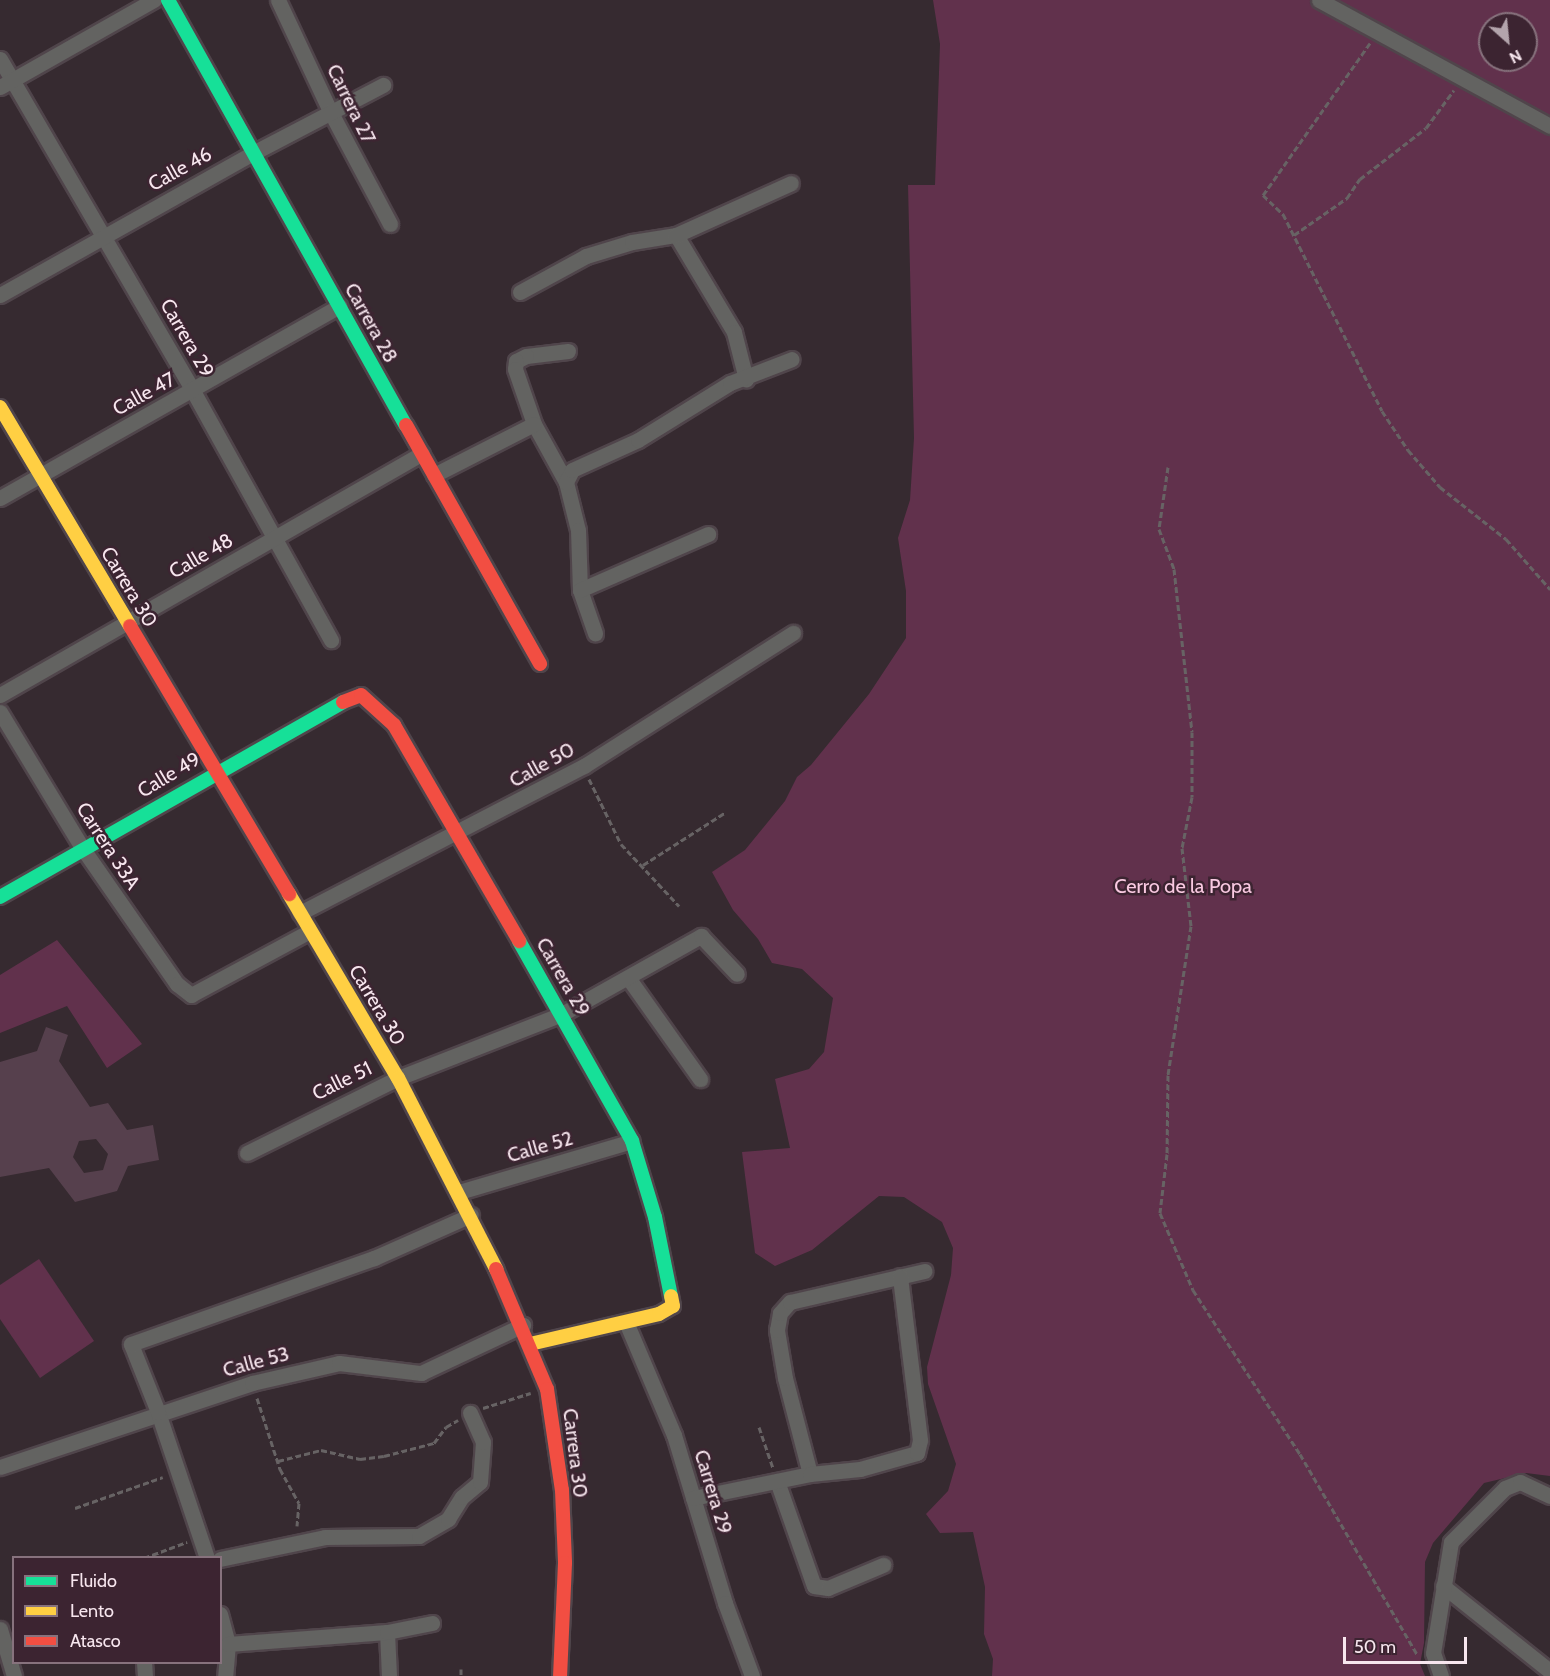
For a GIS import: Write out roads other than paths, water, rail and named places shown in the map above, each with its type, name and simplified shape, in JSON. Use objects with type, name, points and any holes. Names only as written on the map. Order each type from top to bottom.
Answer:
[{"type":"street","points":[[6,83],[154,0]]},
{"type":"street","name":"Carrera 28","points":[[168,0],[540,664]]},
{"type":"street","name":"Carrera 27","points":[[278,0],[330,111],[390,224]]},
{"type":"street","points":[[1319,0],[1550,126]]},
{"type":"street","name":"Carrera 29","points":[[0,59],[6,83],[104,235],[331,640]]},
{"type":"street","name":"Calle 46","points":[[0,295],[253,153],[383,85]]},
{"type":"street","points":[[520,292],[586,256],[632,242],[676,235],[791,183]]},
{"type":"street","points":[[676,235],[734,333],[746,379]]},
{"type":"street","name":"Calle 47","points":[[0,498],[193,391],[339,306]]},
{"type":"street","points":[[568,351],[516,361],[515,369],[534,424],[566,482],[578,530],[580,590],[595,633]]},
{"type":"street","points":[[566,482],[572,470],[638,440],[730,383],[746,379],[792,359]]},
{"type":"street","name":"Carrera 30","points":[[0,407],[398,1078],[471,1215],[523,1325],[547,1389],[562,1490],[565,1563],[560,1676]]},
{"type":"street","points":[[434,475],[534,424]]},
{"type":"street","name":"Calle 48","points":[[0,694],[422,453]]},
{"type":"street","points":[[580,590],[708,534]]},
{"type":"street","name":"Calle 50","points":[[300,913],[459,834],[584,766],[793,633]]},
{"type":"street","name":"Carrera 29","points":[[361,695],[394,725],[459,834],[632,1141],[655,1217],[673,1306],[626,1322],[674,1435],[752,1676]]},
{"type":"street","name":"Calle 49","points":[[0,897],[215,771],[352,696],[361,695]]},
{"type":"street","name":"Carrera 33A","points":[[0,712],[82,849],[177,984],[191,995],[310,931]]},
{"type":"street","name":"Calle 51","points":[[247,1153],[398,1078],[560,1015],[629,979],[701,936],[737,974]]},
{"type":"street","points":[[629,979],[700,1079]]},
{"type":"street","name":"Calle 52","points":[[459,1192],[632,1141]]},
{"type":"street","points":[[207,1556],[158,1413],[131,1352],[130,1344],[374,1258],[471,1215]]},
{"type":"street","points":[[810,1474],[783,1368],[777,1330],[780,1313],[790,1302],[924,1271]]},
{"type":"street","points":[[693,1498],[810,1474],[860,1469],[917,1453],[920,1440],[900,1276]]},
{"type":"street","points":[[530,1344],[626,1322]]},
{"type":"street","name":"Calle 53","points":[[0,1467],[252,1383],[339,1364],[421,1373],[523,1325]]},
{"type":"street","points":[[222,1559],[296,1543],[354,1535],[419,1536],[448,1519],[462,1497],[480,1482],[483,1442],[470,1413]]},
{"type":"street","points":[[777,1481],[814,1586],[828,1588],[883,1564]]},
{"type":"street","points":[[1438,1671],[1433,1653],[1451,1542],[1487,1502],[1505,1488],[1520,1482],[1550,1496]]},
{"type":"street","points":[[1443,1586],[1550,1671]]},
{"type":"street","points":[[222,1622],[228,1644],[225,1676]]},
{"type":"street","points":[[228,1644],[387,1632],[432,1623]]},
{"type":"street","points":[[0,1629],[14,1676]]},
{"type":"street","points":[[387,1632],[389,1676]]},
{"type":"park label","name":"Cerro de la Popa","points":[[1183,886]]}]
